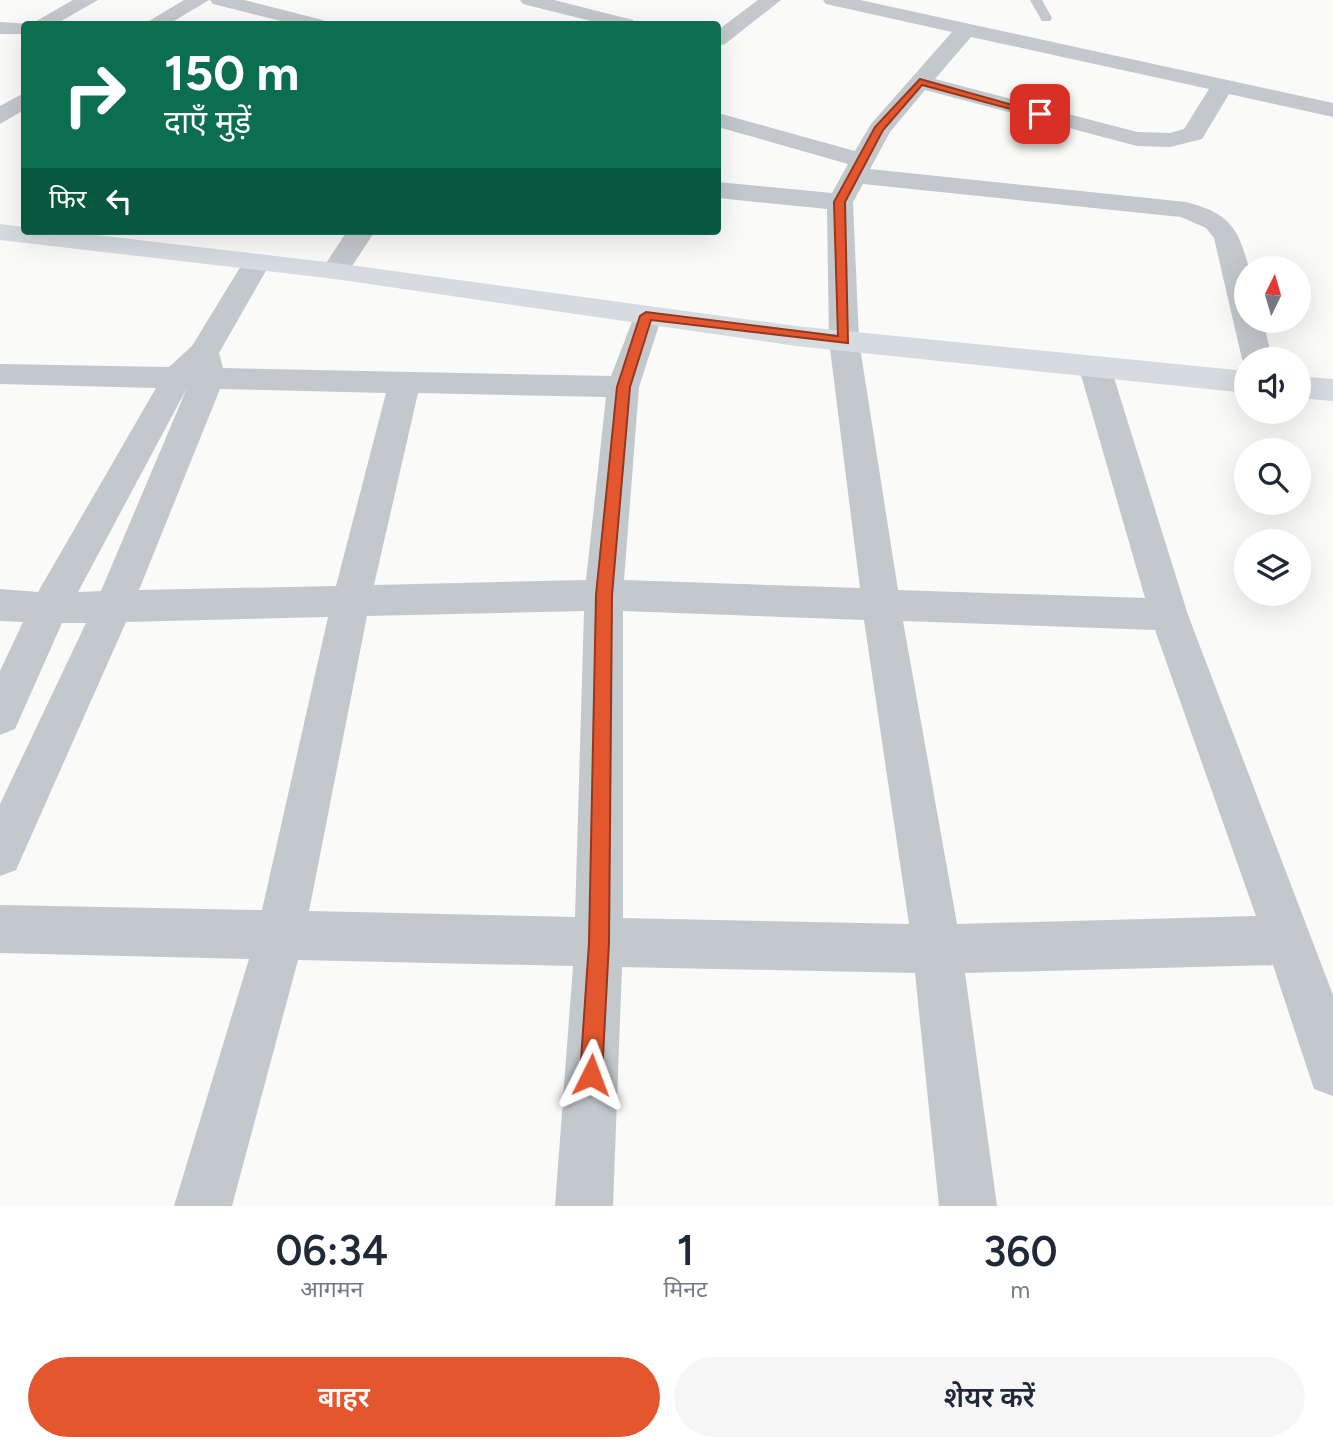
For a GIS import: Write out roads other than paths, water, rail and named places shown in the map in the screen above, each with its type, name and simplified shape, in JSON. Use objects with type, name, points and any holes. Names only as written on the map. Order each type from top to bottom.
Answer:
[{"type":"street","points":[[47,21],[88,0]]},
{"type":"street","points":[[160,21],[199,0]]},
{"type":"street","points":[[220,0],[304,21]]},
{"type":"street","points":[[530,0],[614,21]]},
{"type":"street","points":[[721,38],[771,0]]},
{"type":"street","points":[[833,0],[1333,110]]},
{"type":"street","points":[[564,21],[578,12]]},
{"type":"street","points":[[0,28],[21,29]]},
{"type":"street","points":[[966,30],[879,129],[840,202],[844,341],[881,604],[937,949],[968,1206]]},
{"type":"street","points":[[920,82],[1136,139],[1170,140],[1193,134],[1223,85]]},
{"type":"street","points":[[721,121],[857,168],[1185,210],[1215,222],[1227,237],[1234,265]]},
{"type":"street","points":[[721,190],[840,202]]},
{"type":"street","points":[[0,232],[21,234]]},
{"type":"street","points":[[26,235],[335,271],[646,316],[844,341],[1234,381]]},
{"type":"street","points":[[335,271],[358,235]]},
{"type":"street","points":[[0,716],[49,608],[197,368],[257,262]]},
{"type":"street","points":[[584,1206],[599,943],[604,595],[623,387],[646,316]]},
{"type":"street","points":[[0,854],[113,607],[197,368]]},
{"type":"street","points":[[0,373],[197,368],[405,382],[623,387]]},
{"type":"street","points":[[1095,368],[1169,615],[1289,940],[1333,1070]]},
{"type":"street","points":[[203,1206],[280,937],[351,601],[405,382]]},
{"type":"street","points":[[1311,388],[1333,390]]},
{"type":"street","points":[[0,605],[49,608],[113,607],[604,595],[1169,615]]},
{"type":"street","points":[[0,929],[937,949],[1289,940]]},
{"type":"lane","points":[[1036,0],[1046,18]]}]
